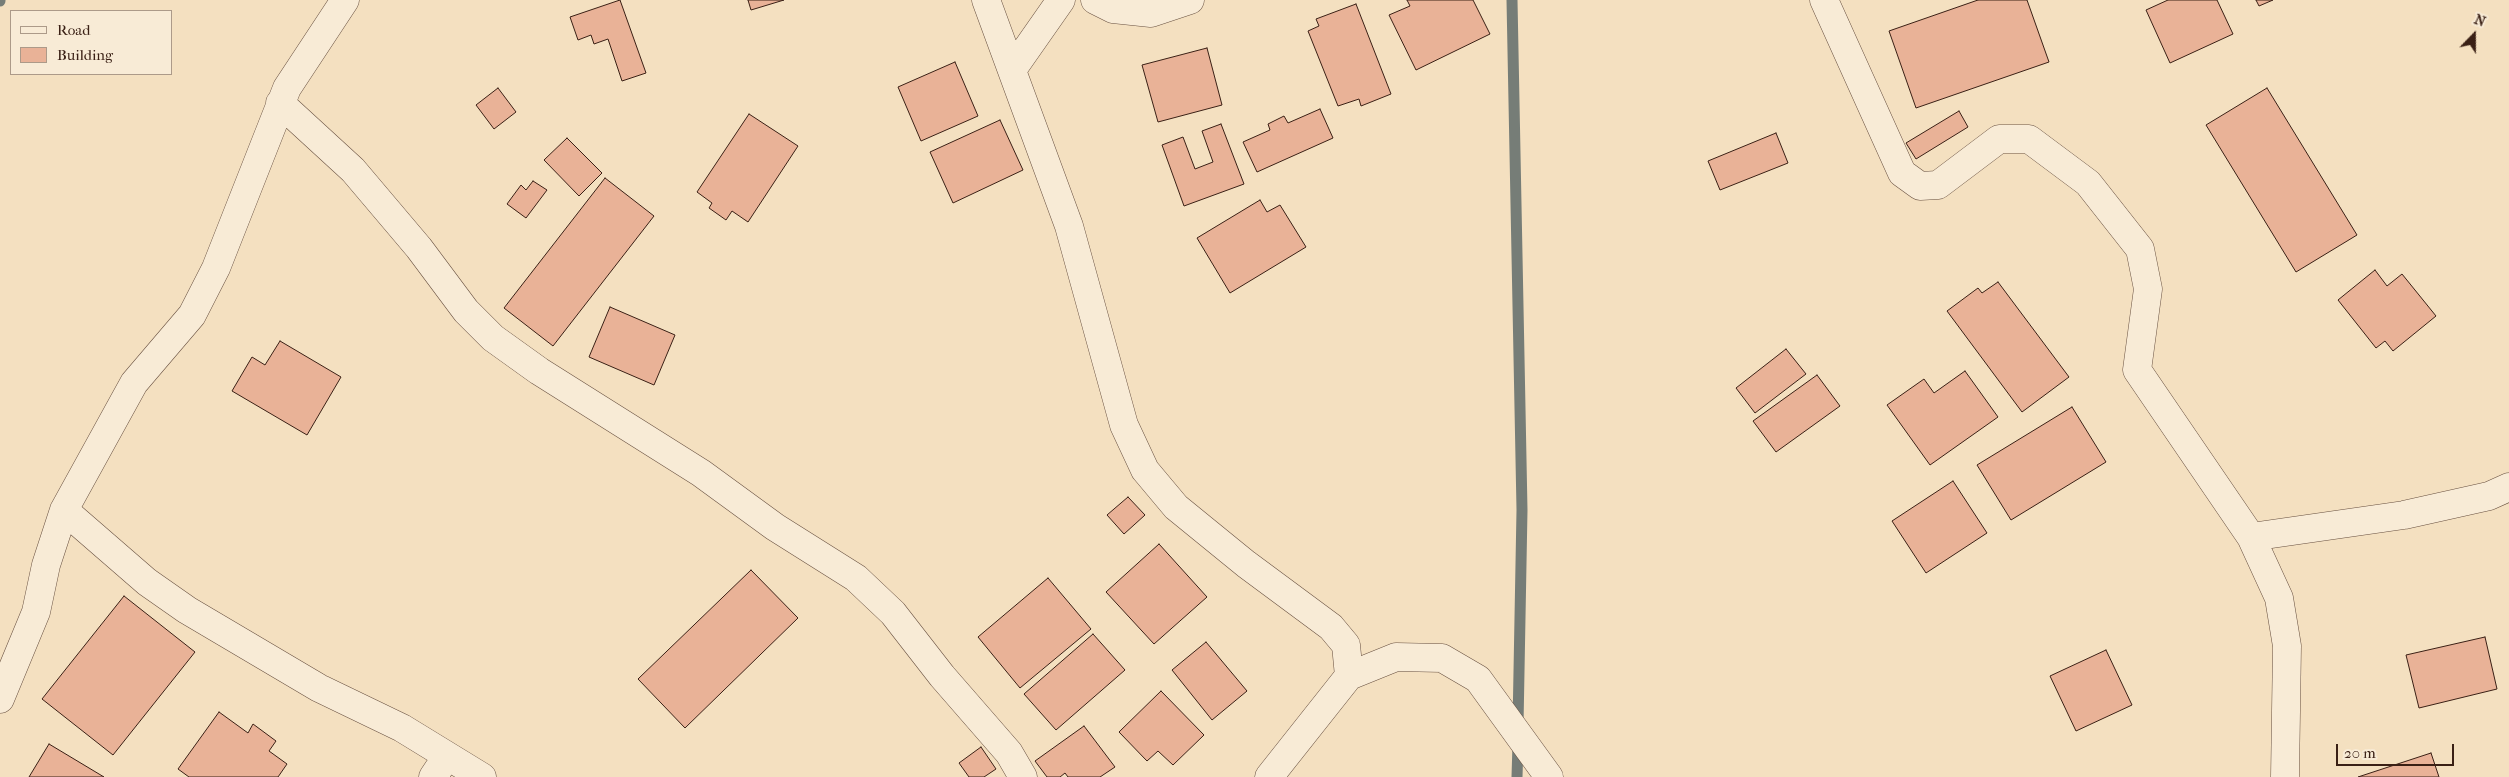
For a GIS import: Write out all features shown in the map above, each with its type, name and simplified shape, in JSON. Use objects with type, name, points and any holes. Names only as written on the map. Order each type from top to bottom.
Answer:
[{"type":"street","points":[[0,699],[36,612],[46,565],[64,510],[134,383],[192,315],[216,268],[287,88],[345,0]]},
{"type":"street","points":[[986,0],[1069,226],[1124,425],[1145,470],[1176,507],[1246,564],[1331,627],[1346,645],[1349,676]]},
{"type":"street","points":[[1012,70],[1061,0]]},
{"type":"street","points":[[1095,0],[1113,9],[1151,13],[1190,0]]},
{"type":"street","points":[[1824,0],[1902,173],[1920,186],[1938,185],[1999,140],[2029,139],[2088,183],[2140,249],[2148,289],[2137,370],[2251,537],[2279,598],[2288,646],[2285,777]]},
{"type":"street","points":[[280,103],[353,170],[419,248],[466,311],[492,338],[539,371],[701,473],[775,527],[856,578],[893,613],[942,676],[1010,753],[1022,777]]},
{"type":"street","points":[[2251,537],[2404,515],[2489,496],[2509,487]]},
{"type":"street","points":[[64,510],[147,582],[187,610],[319,688],[402,728],[440,766],[482,777]]},
{"type":"street","points":[[1269,777],[1349,676],[1396,657],[1442,658],[1478,679],[1549,777]]},
{"type":"building","points":[[620,0],[646,73],[622,81],[608,39],[594,44],[591,35],[578,40],[570,17]]},
{"type":"building","points":[[748,0],[784,0],[751,10]]},
{"type":"building","points":[[1407,0],[1473,0],[1490,34],[1416,70],[1389,15],[1410,6]]},
{"type":"building","points":[[1978,0],[2027,0],[2049,62],[1916,108],[1889,31]]},
{"type":"building","points":[[2168,0],[2217,0],[2233,34],[2170,63],[2146,10]]},
{"type":"building","points":[[2256,0],[2273,0],[2259,6]]},
{"type":"building","points":[[1356,4],[1391,94],[1361,106],[1359,99],[1338,106],[1308,31],[1319,26],[1316,19]]},
{"type":"building","points":[[1207,48],[1222,105],[1158,122],[1142,65]]},
{"type":"building","points":[[955,62],[978,116],[921,141],[898,87]]},
{"type":"building","points":[[498,88],[516,112],[494,129],[476,105]]},
{"type":"building","points":[[2267,88],[2357,235],[2296,272],[2206,125]]},
{"type":"building","points":[[1320,109],[1333,138],[1257,172],[1243,142],[1270,130],[1268,124],[1284,116],[1288,123]]},
{"type":"building","points":[[1959,111],[1968,127],[1916,159],[1906,143]]},
{"type":"building","points":[[749,114],[798,146],[748,222],[732,211],[726,220],[709,208],[712,203],[697,192]]},
{"type":"building","points":[[1000,120],[1023,170],[953,203],[930,152]]},
{"type":"building","points":[[1221,124],[1244,184],[1184,206],[1162,145],[1183,137],[1195,169],[1213,162],[1202,131]]},
{"type":"building","points":[[1776,133],[1788,163],[1720,190],[1708,161]]},
{"type":"building","points":[[567,138],[602,173],[579,196],[544,160]]},
{"type":"building","points":[[605,178],[654,216],[553,346],[504,308]]},
{"type":"building","points":[[533,181],[547,190],[526,218],[507,204],[521,185],[526,190]]},
{"type":"building","points":[[1260,200],[1267,212],[1280,205],[1306,247],[1230,293],[1197,238]]},
{"type":"building","points":[[2375,270],[2387,286],[2402,274],[2436,316],[2393,351],[2385,341],[2376,348],[2338,300]]},
{"type":"building","points":[[1998,282],[2069,377],[2022,412],[1947,311],[1978,288],[1982,293]]},
{"type":"building","points":[[610,307],[675,335],[654,385],[589,357]]},
{"type":"building","points":[[280,341],[341,377],[307,435],[232,391],[252,357],[265,365]]},
{"type":"building","points":[[1786,349],[1806,374],[1755,413],[1736,388]]},
{"type":"building","points":[[1965,371],[1998,417],[1930,465],[1887,405],[1924,379],[1934,393]]},
{"type":"building","points":[[1817,375],[1840,406],[1776,452],[1753,421]]},
{"type":"building","points":[[2072,407],[2106,462],[2011,520],[1977,465]]},
{"type":"building","points":[[1953,481],[1987,533],[1926,573],[1892,521]]},
{"type":"building","points":[[1128,497],[1145,515],[1124,534],[1107,515]]},
{"type":"building","points":[[1159,544],[1207,597],[1154,644],[1106,592]]},
{"type":"building","points":[[751,570],[798,618],[685,728],[638,679]]},
{"type":"building","points":[[1048,578],[1091,629],[1020,688],[978,637]]},
{"type":"building","points":[[124,596],[195,652],[113,755],[42,699]]},
{"type":"building","points":[[1093,634],[1125,670],[1056,730],[1024,694]]},
{"type":"building","points":[[2485,637],[2497,689],[2419,708],[2406,655]]},
{"type":"building","points":[[1206,642],[1247,691],[1212,720],[1172,670]]},
{"type":"building","points":[[2106,650],[2132,705],[2076,731],[2050,676]]},
{"type":"building","points":[[1161,691],[1204,735],[1173,765],[1158,751],[1147,761],[1119,732]]},
{"type":"building","points":[[219,712],[248,733],[253,724],[276,741],[269,751],[287,764],[278,777],[189,777],[178,769]]},
{"type":"building","points":[[1084,726],[1115,767],[1100,777],[1068,777],[1065,773],[1060,777],[1047,777],[1035,761]]},
{"type":"building","points":[[49,744],[104,777],[29,777]]},
{"type":"building","points":[[981,747],[996,769],[984,777],[969,777],[959,763]]},
{"type":"building","points":[[2431,753],[2439,777],[2358,777]]},
{"type":"waterway","points":[[1512,0],[1522,510],[1518,725]]},
{"type":"waterway","points":[[1517,777],[1518,744]]}]
